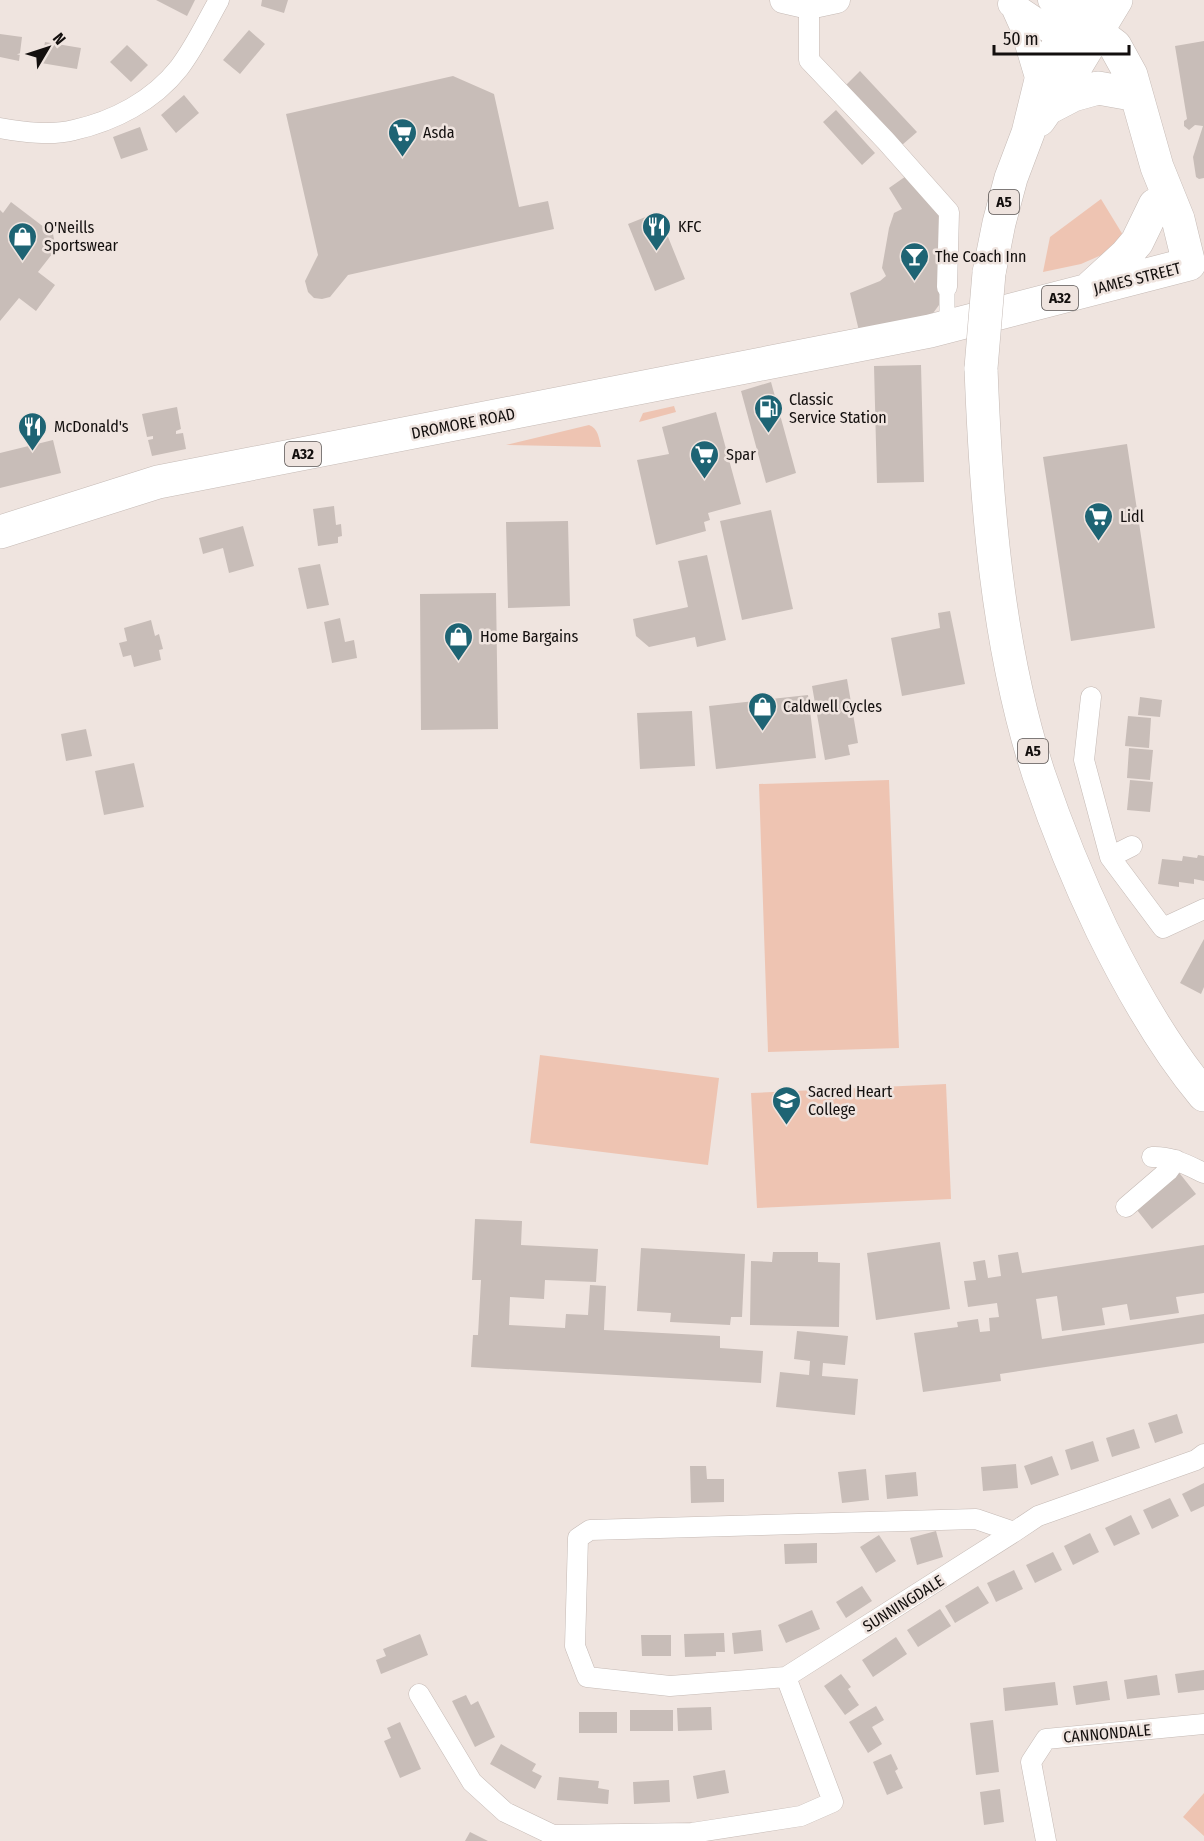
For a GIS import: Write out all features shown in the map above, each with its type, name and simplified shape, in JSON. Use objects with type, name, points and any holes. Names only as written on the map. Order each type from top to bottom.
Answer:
[{"type":"highway","name":"A5","points":[[1116,0],[1077,23],[1028,133],[1008,189],[989,273],[981,368],[984,450],[1004,621],[1019,698],[1038,772],[1088,899],[1118,962],[1157,1030],[1204,1095]]},
{"type":"highway","points":[[1128,0],[1132,92]]},
{"type":"highway","points":[[1077,23],[1114,46],[1178,219],[1187,265]]},
{"type":"highway","points":[[1045,95],[1072,95],[1098,88],[1132,92]]},
{"type":"highway","points":[[1088,290],[1131,248],[1155,206],[1157,167]]},
{"type":"highway","points":[[1155,206],[1187,265]]},
{"type":"highway","name":"JAMES STREET","points":[[939,329],[1187,265]]},
{"type":"highway","name":"DROMORE ROAD","points":[[0,532],[158,482],[939,329]]},
{"type":"street","points":[[0,128],[25,132],[72,131],[138,105],[154,93],[179,68],[193,48],[219,0]]},
{"type":"street","points":[[783,0],[809,6],[837,0]]},
{"type":"street","points":[[1010,4],[1077,23]]},
{"type":"street","points":[[1010,4],[1023,27],[1045,95]]},
{"type":"street","points":[[809,6],[809,60],[949,212],[947,287],[939,329]]},
{"type":"street","points":[[1091,697],[1084,760],[1110,857],[1163,928],[1204,909]]},
{"type":"street","points":[[1110,857],[1131,846]]},
{"type":"street","points":[[1152,1157],[1163,1156],[1204,1173]]},
{"type":"street","points":[[1126,1207],[1168,1171],[1176,1160]]},
{"type":"street","name":"SUNNINGDALE","points":[[1014,1532],[976,1518],[590,1530],[578,1538],[575,1646],[586,1677],[670,1686],[786,1677],[1014,1532],[1038,1516],[1196,1460],[1204,1454]]},
{"type":"street","points":[[419,1694],[472,1782],[505,1812],[553,1835],[692,1833],[801,1816],[832,1802],[786,1677]]},
{"type":"street","name":"CANNONDALE","points":[[1046,1841],[1031,1762],[1046,1739],[1204,1724]]},
{"type":"shaded area","points":[[1101,199],[1123,235],[1113,250],[1081,264],[1043,272],[1050,237]]},
{"type":"shaded area","points":[[674,406],[676,412],[639,422],[643,413]]},
{"type":"shaded area","points":[[589,425],[596,431],[601,447],[506,445]]},
{"type":"shaded area","points":[[889,780],[899,1048],[768,1052],[759,784]]},
{"type":"shaded area","points":[[540,1055],[719,1078],[708,1165],[530,1143]]},
{"type":"shaded area","points":[[946,1084],[951,1199],[757,1208],[751,1093]]},
{"type":"shaded area","points":[[1204,1793],[1204,1836],[1183,1817]]},
{"type":"building","points":[[156,0],[195,0],[187,16]]},
{"type":"building","points":[[262,0],[288,0],[284,13],[261,6]]},
{"type":"building","points":[[249,30],[265,44],[240,74],[223,60]]},
{"type":"building","points":[[0,34],[22,37],[19,61],[0,57]]},
{"type":"building","points":[[1204,41],[1204,178],[1199,179],[1196,177],[1193,157],[1203,126],[1195,125],[1189,130],[1184,126],[1184,121],[1187,119],[1175,46]]},
{"type":"building","points":[[45,42],[81,48],[77,69],[41,63]]},
{"type":"building","points":[[127,45],[148,65],[131,82],[110,62]]},
{"type":"building","points":[[860,71],[917,132],[902,145],[846,85]]},
{"type":"building","name":"Asda","points":[[453,76],[494,94],[519,207],[548,201],[554,229],[348,275],[330,297],[314,298],[308,292],[305,281],[318,255],[286,114]]},
{"type":"building","points":[[184,95],[199,113],[176,133],[161,115]]},
{"type":"building","points":[[836,110],[875,153],[862,165],[823,122]]},
{"type":"building","points":[[140,127],[148,150],[121,159],[113,137]]},
{"type":"building","points":[[909,174],[944,214],[939,305],[931,316],[859,331],[850,293],[880,281],[886,276],[882,268],[889,228],[894,213],[902,209],[889,188]]},
{"type":"building","name":"O'Neills Sportswear","points":[[11,202],[53,234],[56,249],[38,272],[55,285],[36,311],[19,298],[0,321],[0,210],[3,213]]},
{"type":"building","name":"KFC","points":[[658,212],[685,279],[655,291],[628,224]]},
{"type":"building","points":[[921,365],[924,482],[877,483],[874,366]]},
{"type":"building","points":[[771,382],[796,473],[766,483],[741,391]]},
{"type":"building","points":[[177,407],[181,429],[176,431],[176,434],[183,433],[186,449],[152,456],[148,440],[153,439],[153,436],[147,437],[142,414]]},
{"type":"building","name":"Spar","points":[[716,412],[741,504],[708,513],[710,520],[704,522],[706,531],[656,545],[637,460],[669,454],[662,427]]},
{"type":"building","points":[[53,440],[61,473],[0,488],[0,453]]},
{"type":"building","name":"Lidl","points":[[1127,444],[1155,628],[1071,641],[1043,457]]},
{"type":"building","points":[[334,506],[336,525],[341,524],[342,536],[338,537],[338,543],[318,546],[313,509]]},
{"type":"building","points":[[771,510],[793,609],[742,620],[720,521]]},
{"type":"building","points":[[568,521],[570,606],[508,608],[506,522]]},
{"type":"building","points":[[243,526],[254,566],[229,573],[223,548],[203,554],[199,538]]},
{"type":"building","points":[[707,555],[726,640],[697,647],[695,637],[649,647],[636,636],[633,619],[688,607],[678,561]]},
{"type":"building","points":[[320,564],[329,605],[307,609],[298,568]]},
{"type":"building","name":"Home Bargains","points":[[496,593],[498,729],[421,730],[420,594]]},
{"type":"building","points":[[950,611],[965,684],[902,696],[891,638],[940,628],[938,613]]},
{"type":"building","points":[[340,618],[345,642],[354,640],[357,658],[332,663],[324,622]]},
{"type":"building","points":[[151,620],[155,636],[159,634],[163,649],[159,650],[161,660],[134,667],[131,655],[123,657],[119,643],[127,641],[124,628]]},
{"type":"building","points":[[847,679],[858,743],[848,745],[850,755],[825,760],[812,686]]},
{"type":"building","name":"Caldwell Cycles","points":[[808,695],[816,758],[716,769],[709,706]]},
{"type":"building","points":[[1140,697],[1162,700],[1160,717],[1138,715]]},
{"type":"building","points":[[692,711],[695,766],[640,769],[637,713]]},
{"type":"building","points":[[1128,716],[1151,718],[1149,748],[1125,746]]},
{"type":"building","points":[[86,729],[92,756],[66,761],[61,734]]},
{"type":"building","points":[[1129,748],[1153,750],[1150,780],[1127,778]]},
{"type":"building","points":[[134,763],[144,807],[104,815],[95,771]]},
{"type":"building","points":[[1130,780],[1153,782],[1150,812],[1127,810]]},
{"type":"building","points":[[1198,855],[1204,856],[1204,881],[1194,879],[1194,884],[1179,882],[1179,887],[1158,884],[1162,859],[1182,861],[1183,856],[1197,858]]},
{"type":"building","points":[[1204,939],[1204,987],[1201,994],[1180,983]]},
{"type":"building","points":[[1177,1170],[1196,1194],[1152,1229],[1133,1205]]},
{"type":"building","points":[[475,1219],[522,1221],[521,1245],[598,1249],[596,1282],[545,1280],[544,1299],[510,1297],[509,1325],[565,1328],[566,1314],[588,1315],[590,1285],[606,1286],[604,1330],[720,1336],[720,1348],[763,1351],[761,1383],[471,1367],[473,1335],[478,1335],[481,1280],[472,1280]]},
{"type":"building","points":[[940,1242],[950,1309],[876,1320],[867,1253]]},
{"type":"building","points":[[1204,1245],[1204,1293],[1176,1297],[1179,1313],[1130,1320],[1127,1304],[1102,1308],[1105,1325],[1062,1331],[1057,1296],[1036,1299],[1042,1339],[1204,1314],[1204,1343],[1000,1374],[1001,1381],[923,1392],[914,1333],[958,1327],[957,1322],[978,1319],[980,1332],[990,1331],[989,1318],[999,1317],[997,1303],[968,1307],[964,1281],[976,1280],[973,1262],[985,1260],[988,1278],[1001,1276],[998,1255],[1018,1252],[1022,1273]]},
{"type":"building","points":[[641,1248],[745,1254],[742,1317],[731,1317],[730,1325],[670,1322],[671,1313],[637,1311]]},
{"type":"building","points":[[773,1252],[818,1252],[818,1262],[840,1263],[839,1327],[750,1325],[751,1261],[772,1262]]},
{"type":"building","points":[[797,1331],[848,1336],[845,1365],[823,1363],[822,1376],[858,1379],[855,1415],[776,1407],[780,1372],[809,1375],[810,1361],[794,1359]]},
{"type":"building","points":[[1177,1414],[1183,1433],[1155,1443],[1148,1423]]},
{"type":"building","points":[[1134,1429],[1140,1448],[1112,1457],[1106,1438]]},
{"type":"building","points":[[1093,1441],[1099,1461],[1071,1470],[1065,1450]]},
{"type":"building","points":[[1052,1456],[1059,1475],[1031,1485],[1024,1466]]},
{"type":"building","points":[[1016,1464],[1018,1488],[983,1491],[981,1467]]},
{"type":"building","points":[[690,1466],[706,1466],[707,1479],[724,1479],[724,1502],[691,1503]]},
{"type":"building","points":[[866,1469],[869,1500],[842,1503],[838,1472]]},
{"type":"building","points":[[916,1472],[918,1496],[887,1499],[885,1475]]},
{"type":"building","points":[[1204,1483],[1204,1506],[1191,1512],[1182,1494]]},
{"type":"building","points":[[1170,1498],[1179,1516],[1152,1529],[1143,1510]]},
{"type":"building","points":[[1131,1515],[1140,1534],[1114,1546],[1105,1528]]},
{"type":"building","points":[[936,1531],[943,1557],[917,1565],[910,1538]]},
{"type":"building","points":[[1090,1533],[1099,1552],[1073,1565],[1064,1546]]},
{"type":"building","points":[[879,1535],[896,1561],[876,1573],[860,1547]]},
{"type":"building","points":[[817,1543],[817,1563],[785,1564],[784,1544]]},
{"type":"building","points":[[1053,1552],[1062,1570],[1035,1583],[1026,1565]]},
{"type":"building","points":[[1014,1570],[1023,1589],[996,1602],[987,1583]]},
{"type":"building","points":[[862,1586],[872,1601],[846,1618],[836,1602]]},
{"type":"building","points":[[978,1586],[989,1603],[955,1623],[945,1606]]},
{"type":"building","points":[[940,1609],[951,1626],[918,1647],[907,1630]]},
{"type":"building","points":[[812,1610],[820,1629],[786,1643],[778,1625]]},
{"type":"building","points":[[761,1630],[763,1651],[734,1654],[732,1633]]},
{"type":"building","points":[[724,1633],[725,1652],[716,1652],[716,1656],[685,1657],[684,1634]]},
{"type":"building","points":[[420,1634],[428,1655],[381,1674],[376,1660],[386,1656],[383,1649]]},
{"type":"building","points":[[641,1635],[671,1635],[671,1656],[642,1656]]},
{"type":"building","points":[[896,1637],[907,1654],[873,1677],[862,1660]]},
{"type":"building","points":[[1204,1670],[1204,1690],[1178,1693],[1175,1674]]},
{"type":"building","points":[[841,1674],[851,1687],[848,1689],[859,1705],[845,1715],[824,1686]]},
{"type":"building","points":[[1157,1675],[1160,1695],[1127,1699],[1124,1680]]},
{"type":"building","points":[[1107,1681],[1110,1700],[1076,1705],[1073,1686]]},
{"type":"building","points":[[1055,1682],[1058,1705],[1005,1711],[1003,1688]]},
{"type":"building","points":[[466,1695],[471,1705],[478,1701],[495,1737],[475,1747],[452,1701]]},
{"type":"building","points":[[876,1706],[884,1720],[872,1727],[882,1744],[868,1753],[849,1722]]},
{"type":"building","points":[[711,1707],[712,1730],[678,1731],[677,1708]]},
{"type":"building","points":[[630,1710],[673,1710],[673,1731],[630,1731]]},
{"type":"building","points":[[579,1712],[617,1712],[617,1733],[579,1733]]},
{"type":"building","points":[[993,1720],[999,1772],[976,1775],[970,1723]]},
{"type":"building","points":[[400,1722],[421,1769],[400,1778],[384,1741],[391,1738],[387,1728]]},
{"type":"building","points":[[501,1744],[536,1764],[532,1771],[542,1776],[535,1789],[490,1764]]},
{"type":"building","points":[[891,1754],[898,1769],[895,1771],[903,1788],[887,1795],[873,1762]]},
{"type":"building","points":[[725,1770],[729,1793],[697,1799],[693,1776]]},
{"type":"building","points":[[559,1777],[599,1781],[598,1788],[609,1790],[608,1804],[557,1800]]},
{"type":"building","points":[[669,1780],[670,1802],[634,1804],[633,1782]]},
{"type":"building","points":[[1000,1789],[1004,1822],[984,1825],[980,1792]]},
{"type":"building","points":[[470,1832],[488,1841],[465,1841]]},
{"type":"place","name":"Asda","points":[[402,158]]},
{"type":"place","name":"KFC","points":[[657,252]]},
{"type":"place","name":"O'Neills Sportswear","points":[[23,262]]},
{"type":"place","name":"The Coach Inn","points":[[914,282]]},
{"type":"place","name":"Classic Service Station","points":[[768,434]]},
{"type":"place","name":"McDonald's","points":[[33,452]]},
{"type":"place","name":"Spar","points":[[705,480]]},
{"type":"place","name":"Lidl","points":[[1099,542]]},
{"type":"place","name":"Home Bargains","points":[[459,662]]},
{"type":"place","name":"Caldwell Cycles","points":[[762,732]]},
{"type":"place","name":"Sacred Heart College","points":[[787,1126]]}]
